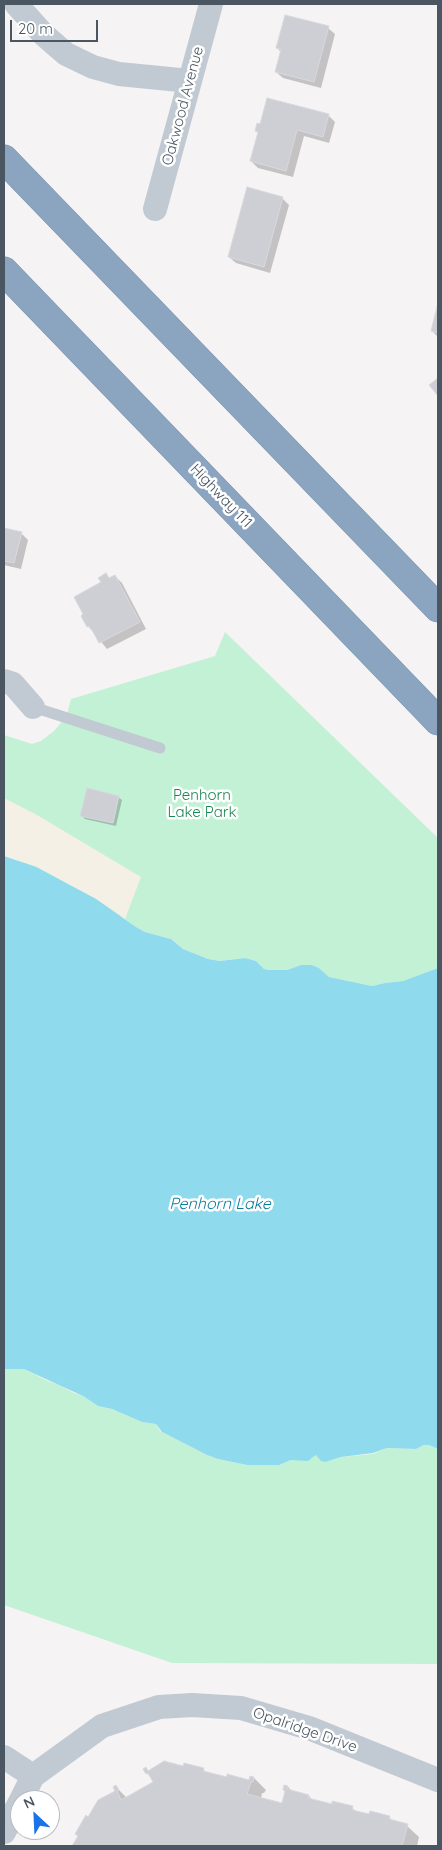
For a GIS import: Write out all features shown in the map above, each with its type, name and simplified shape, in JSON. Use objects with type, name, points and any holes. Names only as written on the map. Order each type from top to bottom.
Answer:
[{"type":"highway","points":[[4,159],[438,608]]},
{"type":"highway","name":"Highway 111","points":[[4,271],[438,721]]},
{"type":"street","points":[[16,4],[43,34],[66,54],[93,67],[119,74],[190,81]]},
{"type":"street","name":"Oakwood Avenue","points":[[155,208],[211,4]]},
{"type":"street","points":[[4,681],[13,684],[33,707]]},
{"type":"street","name":"Opalridge Drive","points":[[26,1790],[33,1776],[102,1726],[159,1707],[192,1705],[241,1708],[301,1725],[438,1780]]},
{"type":"street","points":[[4,1757],[33,1776]]},
{"type":"street","name":"Opalridge Drive","points":[[4,1832],[10,1820]]},
{"type":"lane","points":[[33,707],[160,748]]},
{"type":"green space","name":"Penhorn Lake Park","points":[[225,632],[438,838],[438,968],[403,981],[372,986],[329,977],[319,968],[312,965],[301,965],[287,970],[270,970],[264,969],[256,961],[245,958],[220,961],[208,959],[183,949],[171,939],[145,932],[125,919],[11,857],[4,856],[4,735],[32,744],[41,741],[60,724],[67,714],[71,699],[215,656]]},
{"type":"green space","points":[[4,1369],[24,1369],[83,1396],[98,1406],[112,1409],[142,1422],[156,1424],[160,1431],[207,1455],[247,1465],[279,1465],[291,1460],[311,1459],[316,1455],[331,1460],[341,1457],[373,1454],[387,1448],[416,1449],[429,1445],[438,1449],[438,1664],[172,1663],[4,1605]]},
{"type":"sand","points":[[4,798],[37,815],[141,877],[125,919],[96,899],[37,867],[4,856]]},
{"type":"water","name":"Penhorn Lake","points":[[4,856],[36,867],[96,899],[145,932],[171,939],[183,949],[208,959],[220,961],[245,958],[256,961],[264,969],[270,970],[287,970],[301,965],[312,965],[319,968],[329,977],[372,986],[403,981],[438,968],[438,1449],[429,1445],[416,1449],[387,1448],[373,1453],[341,1457],[325,1462],[321,1461],[316,1455],[308,1461],[291,1460],[279,1465],[247,1465],[207,1455],[162,1432],[156,1424],[142,1422],[112,1409],[98,1406],[83,1396],[24,1369],[4,1369]]},
{"type":"building","points":[[285,15],[329,26],[314,82],[275,72],[281,49],[276,48]]},
{"type":"building","points":[[267,98],[329,114],[323,137],[297,130],[286,171],[250,161],[258,132],[255,131],[257,123],[260,124]]},
{"type":"building","points":[[247,187],[283,197],[264,267],[228,257]]},
{"type":"building","points":[[438,303],[438,333],[431,331]]},
{"type":"building","points":[[438,378],[438,396],[429,385]]},
{"type":"building","points":[[4,528],[22,532],[14,563],[4,561]]},
{"type":"building","points":[[106,573],[109,578],[115,575],[140,622],[99,643],[90,626],[87,627],[81,616],[83,614],[74,597],[101,582],[98,578]]},
{"type":"building","points":[[87,788],[119,796],[113,823],[80,816]]},
{"type":"building","points":[[164,1761],[183,1766],[184,1763],[204,1768],[203,1771],[227,1777],[227,1774],[249,1780],[250,1776],[254,1777],[247,1794],[282,1803],[285,1791],[283,1790],[284,1785],[288,1786],[287,1789],[309,1795],[308,1798],[332,1804],[332,1801],[353,1806],[352,1810],[369,1814],[370,1811],[390,1816],[389,1819],[408,1824],[402,1846],[72,1846],[78,1836],[75,1834],[86,1815],[88,1817],[98,1800],[115,1791],[113,1787],[116,1785],[121,1800],[153,1782],[148,1773],[146,1774],[143,1769],[146,1767],[148,1771]]}]
